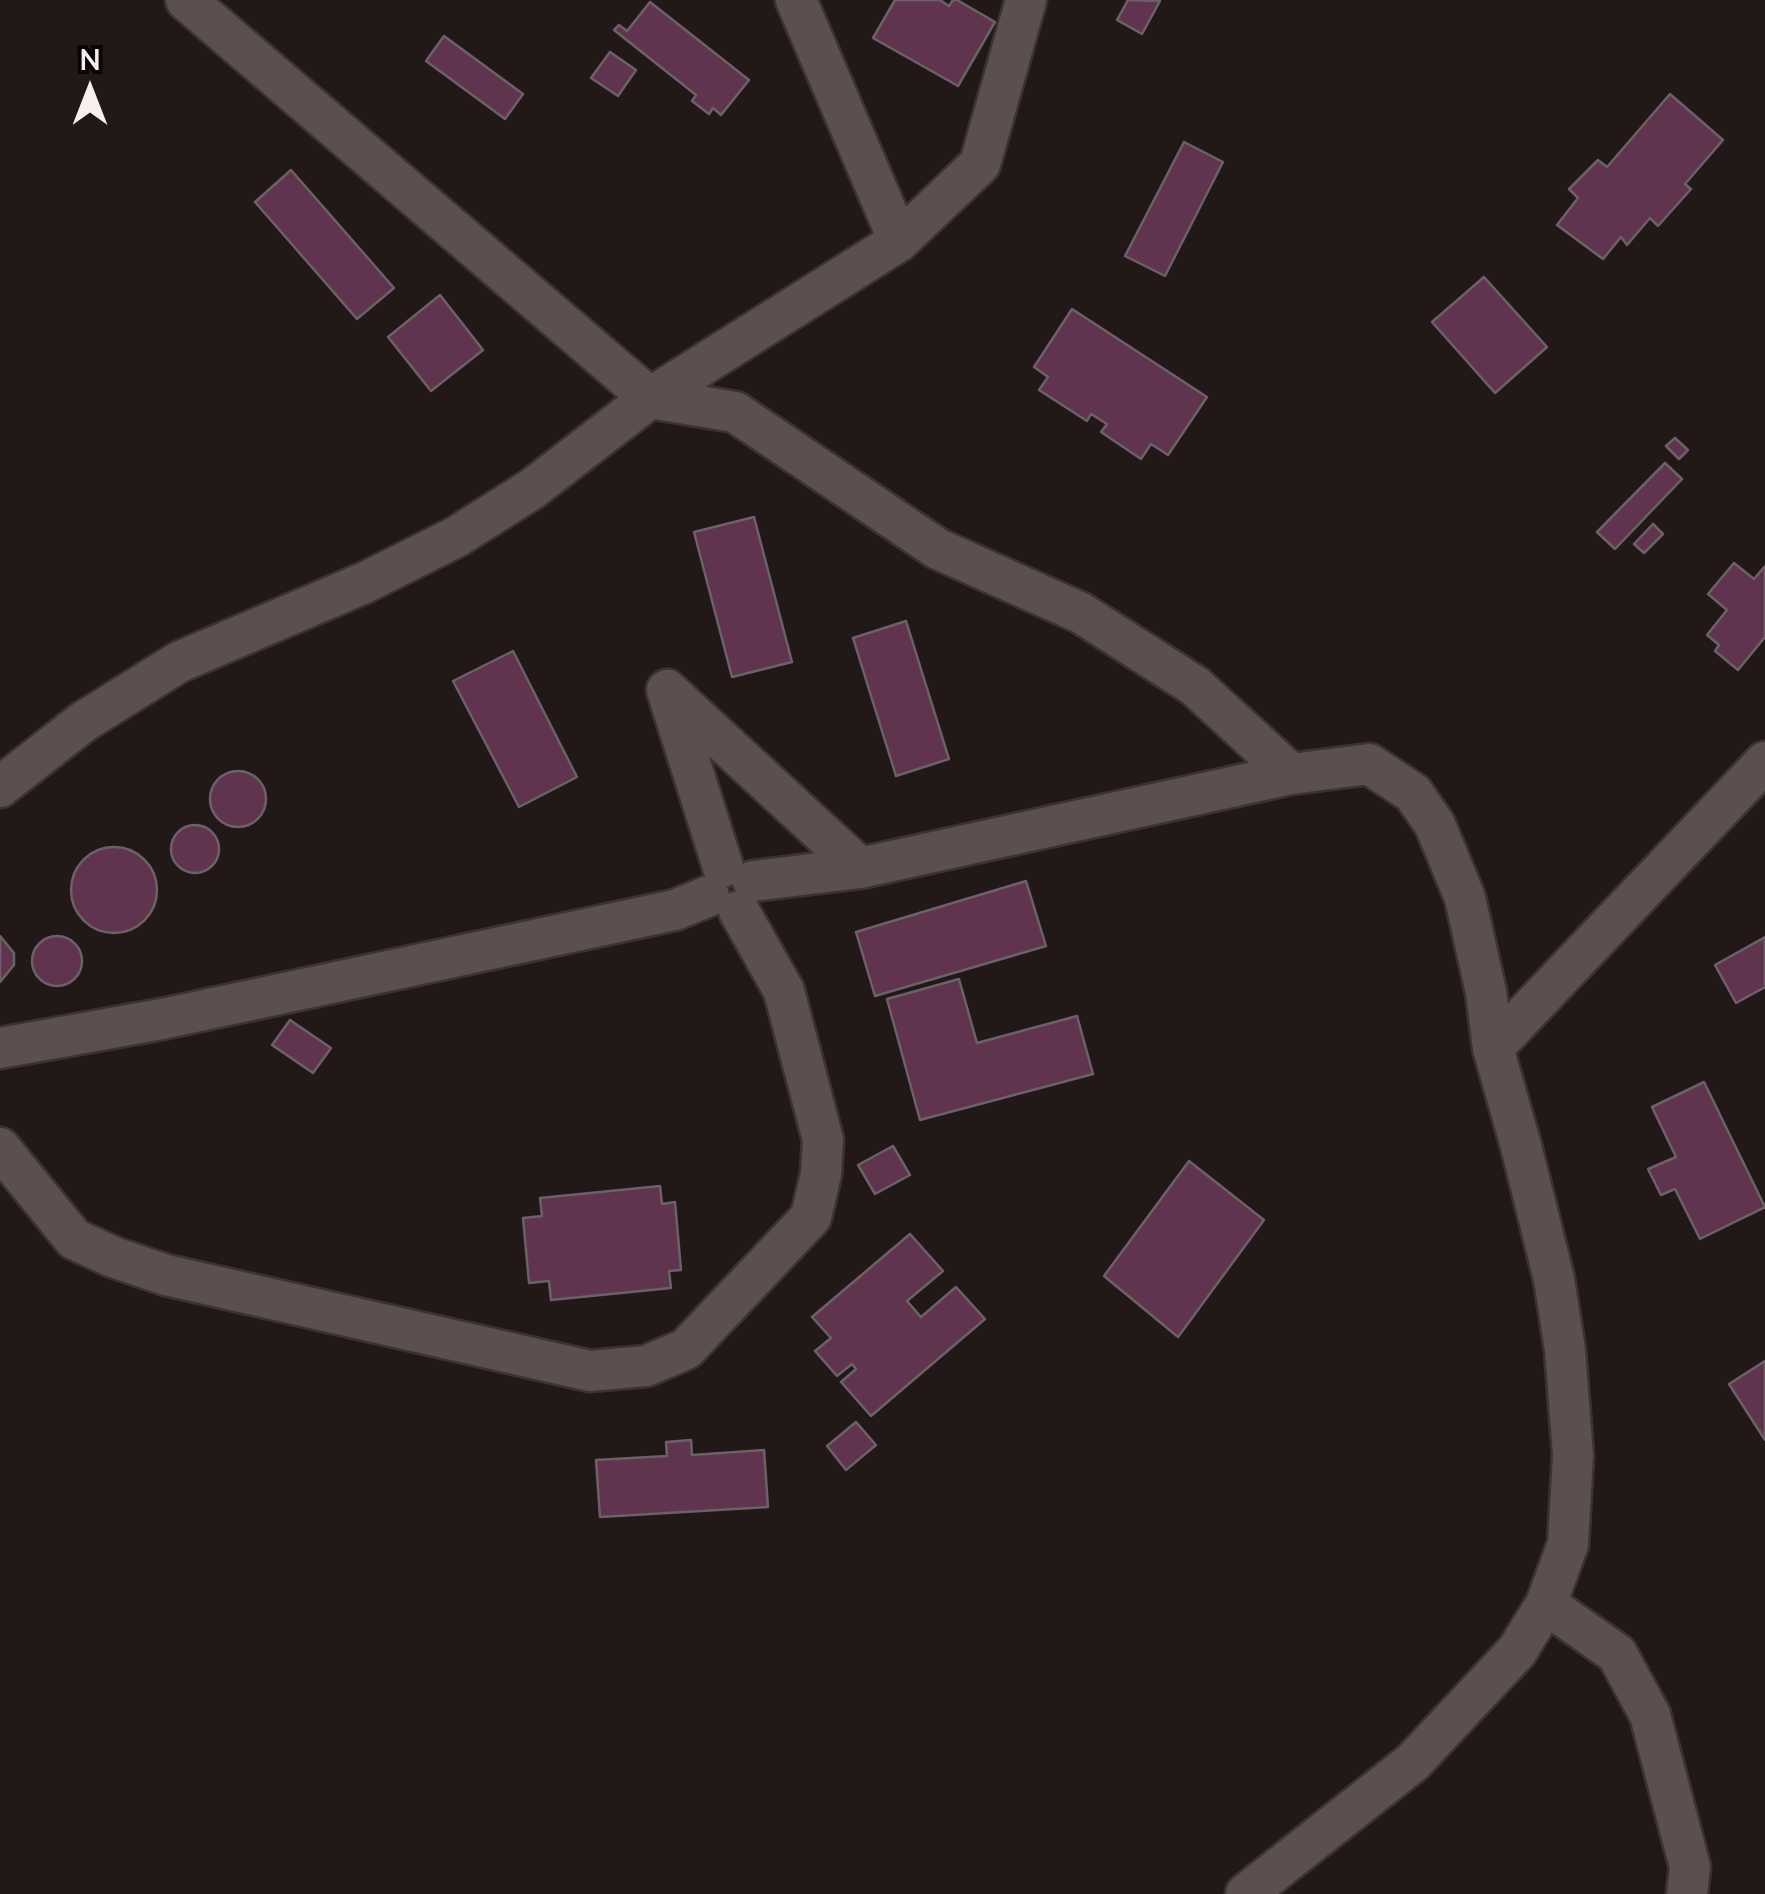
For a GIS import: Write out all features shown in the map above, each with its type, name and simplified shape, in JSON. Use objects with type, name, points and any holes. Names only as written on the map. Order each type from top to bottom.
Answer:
[{"type":"street","points":[[186,0],[650,398],[736,412],[938,549],[1081,613],[1195,686],[1290,774]]},
{"type":"street","points":[[796,0],[899,241]]},
{"type":"street","points":[[0,787],[83,722],[179,662],[364,583],[456,537],[532,489],[650,398],[899,241],[980,164],[1026,0]]},
{"type":"street","points":[[0,1148],[74,1239],[113,1258],[166,1275],[590,1371],[646,1366],[686,1350],[811,1216],[823,1140],[784,991],[731,889],[666,690],[860,868]]},
{"type":"street","points":[[1493,1048],[1765,762]]},
{"type":"street","points":[[0,1048],[162,1019],[656,914],[731,889],[860,868],[1290,774],[1369,764],[1413,793],[1435,825],[1465,898],[1486,992],[1493,1048],[1554,1278],[1574,1455],[1568,1544],[1546,1604],[1517,1651],[1414,1762],[1246,1894]]},
{"type":"street","points":[[1546,1604],[1617,1654],[1650,1715],[1690,1867],[1687,1894]]},
{"type":"building","points":[[895,0],[940,0],[949,6],[957,0],[995,22],[958,86],[873,38]]},
{"type":"building","points":[[1128,0],[1160,1],[1142,34],[1117,20]]},
{"type":"building","points":[[650,2],[749,80],[721,115],[713,108],[709,114],[692,101],[696,95],[614,30],[619,25],[627,31]]},
{"type":"building","points":[[444,36],[523,94],[505,119],[426,61]]},
{"type":"building","points":[[610,52],[636,70],[618,96],[591,78]]},
{"type":"building","points":[[1670,94],[1723,140],[1685,184],[1691,189],[1658,226],[1650,218],[1627,245],[1621,237],[1603,259],[1557,225],[1578,198],[1569,189],[1598,160],[1607,167]]},
{"type":"building","points":[[1184,142],[1223,162],[1165,276],[1125,256]]},
{"type":"building","points":[[291,170],[394,288],[357,319],[255,202]]},
{"type":"building","points":[[1484,277],[1547,347],[1495,393],[1432,322]]},
{"type":"building","points":[[440,295],[483,350],[431,391],[388,337]]},
{"type":"building","points":[[1072,309],[1207,397],[1168,455],[1151,444],[1141,459],[1101,432],[1107,424],[1091,414],[1087,421],[1039,390],[1048,377],[1034,367]]},
{"type":"building","points":[[1675,438],[1688,450],[1679,459],[1666,446]]},
{"type":"building","points":[[1665,463],[1682,479],[1615,549],[1597,532]]},
{"type":"building","points":[[754,517],[792,662],[732,677],[694,532]]},
{"type":"building","points":[[1653,524],[1663,534],[1644,553],[1634,544]]},
{"type":"building","points":[[1734,563],[1754,579],[1765,566],[1765,637],[1738,670],[1715,651],[1719,645],[1707,635],[1727,610],[1708,594]]},
{"type":"building","points":[[906,621],[949,759],[896,776],[853,638]]},
{"type":"building","points":[[513,651],[577,777],[519,807],[453,681]]},
{"type":"building","points":[[238,771],[258,779],[266,799],[258,819],[238,827],[218,819],[210,799],[218,779]]},
{"type":"building","points":[[195,825],[212,832],[219,849],[212,866],[195,873],[178,866],[171,849],[178,832]]},
{"type":"building","points":[[106,847],[122,847],[145,859],[154,873],[154,907],[145,921],[122,933],[106,933],[90,926],[78,914],[71,898],[71,882],[78,866],[90,854]]},
{"type":"building","points":[[1026,881],[1046,946],[875,996],[856,932]]},
{"type":"building","points":[[0,936],[14,953],[14,965],[0,982]]},
{"type":"building","points":[[57,936],[75,943],[82,961],[75,979],[57,986],[39,979],[32,961],[39,943]]},
{"type":"building","points":[[1765,937],[1765,987],[1736,1003],[1715,965]]},
{"type":"building","points":[[959,979],[977,1043],[1077,1016],[1093,1074],[920,1120],[887,999]]},
{"type":"building","points":[[290,1020],[331,1048],[313,1073],[272,1045]]},
{"type":"building","points":[[1704,1082],[1765,1207],[1700,1239],[1675,1189],[1661,1195],[1648,1169],[1676,1157],[1652,1107]]},
{"type":"building","points":[[893,1146],[910,1175],[875,1194],[858,1165]]},
{"type":"building","points":[[1189,1161],[1264,1220],[1178,1337],[1104,1276]]},
{"type":"building","points":[[660,1186],[662,1204],[675,1202],[681,1270],[669,1271],[671,1288],[551,1300],[549,1281],[529,1283],[523,1218],[542,1216],[540,1198]]},
{"type":"building","points":[[910,1234],[943,1271],[907,1301],[921,1317],[956,1287],[985,1319],[871,1416],[841,1382],[856,1369],[852,1364],[837,1376],[815,1351],[831,1338],[812,1317]]},
{"type":"building","points":[[1765,1361],[1765,1440],[1729,1384]]},
{"type":"building","points":[[856,1422],[876,1445],[846,1470],[827,1446]]},
{"type":"building","points":[[691,1440],[692,1455],[764,1450],[768,1507],[600,1517],[596,1460],[667,1456],[666,1442]]}]
